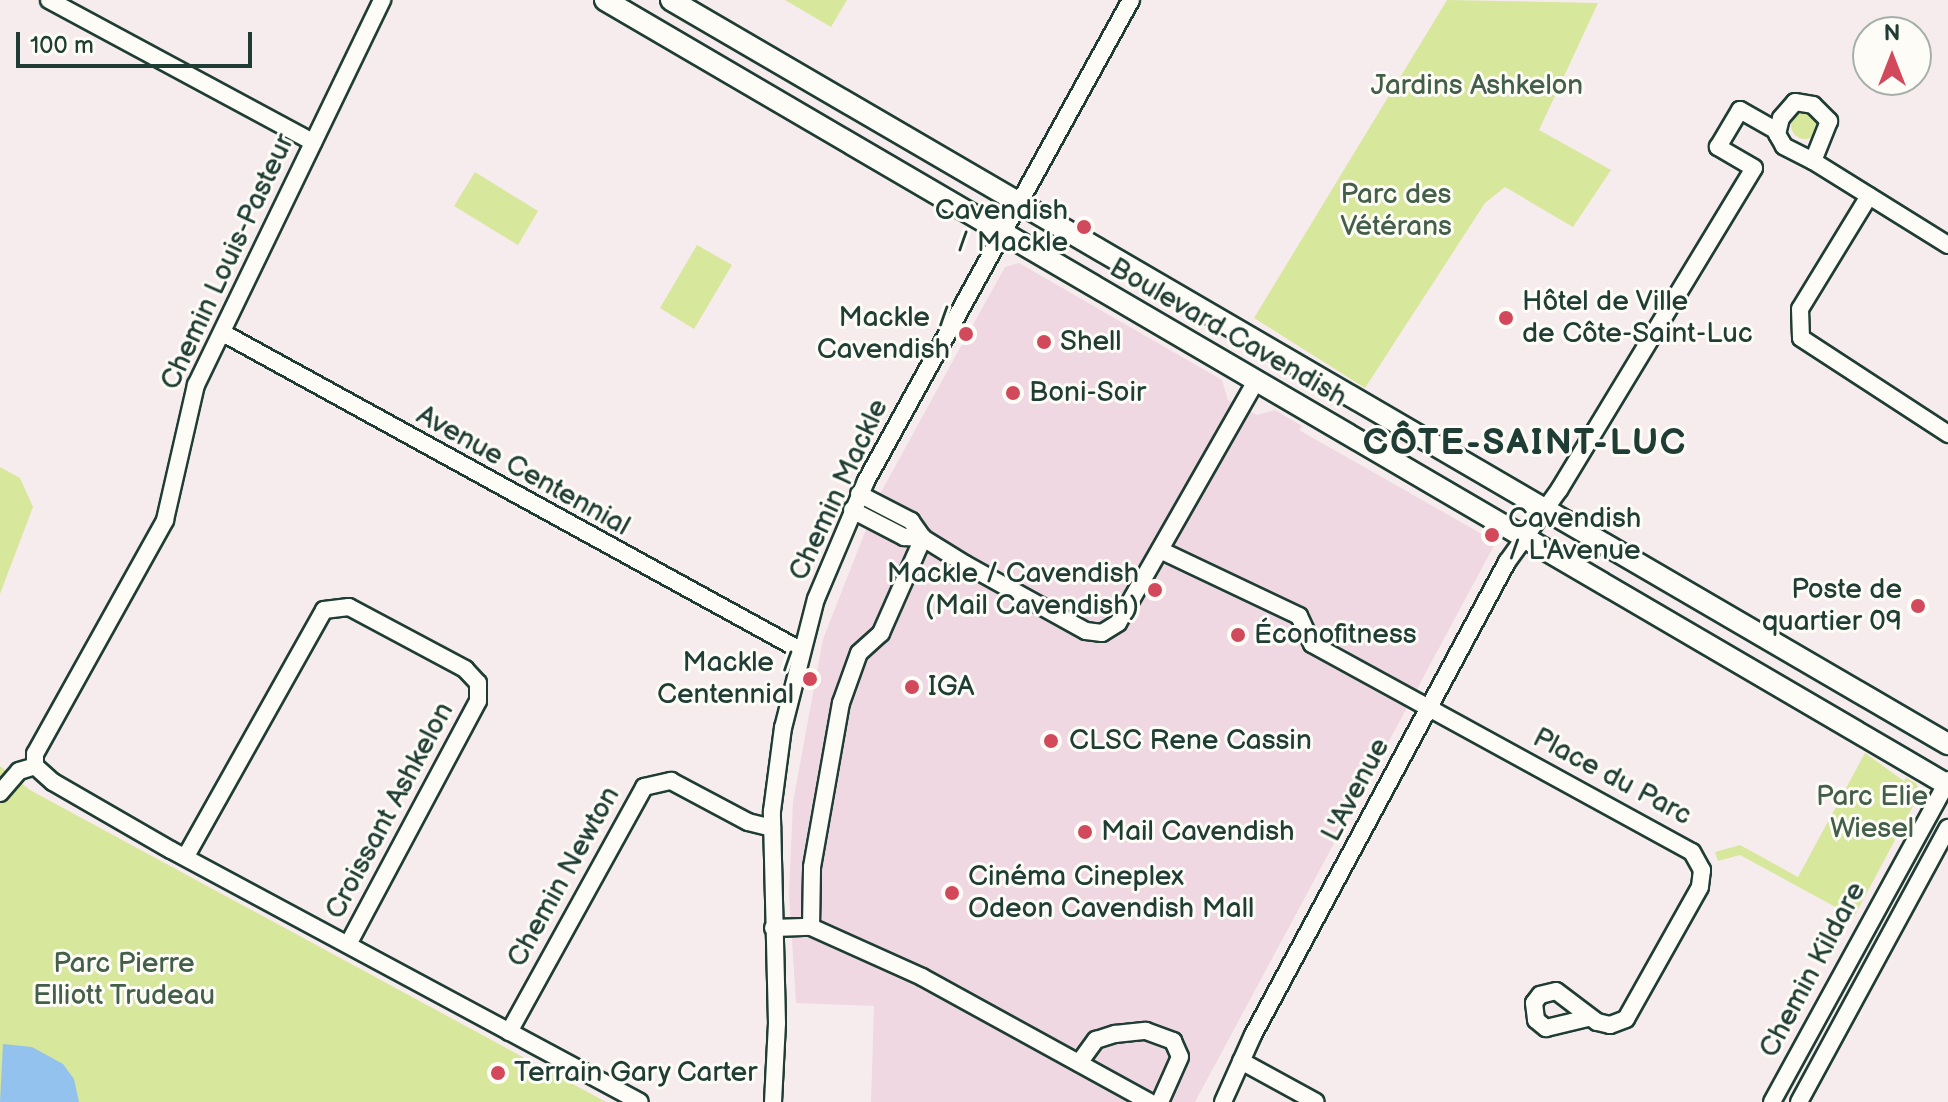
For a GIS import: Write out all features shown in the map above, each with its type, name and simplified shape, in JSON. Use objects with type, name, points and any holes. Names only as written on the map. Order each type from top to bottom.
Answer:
[{"type":"main road","name":"Boulevard Cavendish","points":[[605,0],[1947,783]]},
{"type":"main road","name":"Boulevard Cavendish","points":[[671,0],[1948,744]]},
{"type":"street","points":[[49,0],[313,142]]},
{"type":"street","name":"Chemin Louis-Pasteur","points":[[35,766],[35,754],[165,520],[189,403],[382,0]]},
{"type":"street","name":"Chemin Mackle","points":[[773,1102],[772,828],[783,728],[800,650],[859,494],[1131,0]]},
{"type":"street","points":[[1813,161],[1829,127],[1821,110],[1795,102],[1777,131],[1784,146],[1948,245]]},
{"type":"street","name":"L'Avenue","points":[[1223,1102],[1241,1061],[1429,708],[1525,538],[1754,168],[1718,147],[1740,110],[1777,131]]},
{"type":"street","points":[[1869,196],[1800,309],[1801,338],[1948,434]]},
{"type":"street","name":"Avenue Centennial","points":[[223,333],[800,650]]},
{"type":"street","points":[[859,494],[911,521],[923,538],[1086,631],[1102,633],[1118,623],[1256,381]]},
{"type":"street","points":[[852,510],[904,537],[923,538]]},
{"type":"street","points":[[811,927],[812,867],[841,703],[859,653],[881,633],[923,538]]},
{"type":"street","points":[[1160,550],[1299,616],[1312,644],[1429,708]]},
{"type":"street","name":"Croissant Ashkelon","points":[[186,856],[324,610],[349,607],[465,669],[478,683],[478,701],[348,944]]},
{"type":"street","name":"Place du Parc","points":[[1429,708],[1681,844],[1698,859],[1700,887],[1631,1013],[1615,1025],[1588,1018]]},
{"type":"street","points":[[0,793],[19,771],[35,766],[53,782],[186,856],[640,1102]]},
{"type":"street","name":"Chemin Newton","points":[[509,1032],[648,784],[671,781],[748,822],[772,828]]},
{"type":"street","name":"Chemin Kildare","points":[[1772,1102],[1947,783]]},
{"type":"street","name":"Chemin Kildare","points":[[1799,1102],[1948,828]]},
{"type":"street","points":[[773,928],[811,927],[922,977],[1149,1102]]},
{"type":"street","points":[[1079,1063],[1096,1040],[1115,1034],[1146,1031],[1173,1041],[1180,1057],[1160,1102]]},
{"type":"street","points":[[1241,1061],[1316,1102]]},
{"type":"shaded area","points":[[1019,263],[1222,380],[1228,400],[1257,415],[1275,410],[1302,426],[1299,430],[1496,542],[1195,1102],[871,1102],[874,1006],[796,1003],[789,893],[793,802],[823,639],[880,494],[961,346],[974,336],[969,332],[1005,267]]},
{"type":"green space","points":[[785,0],[847,0],[831,27]]},
{"type":"green space","points":[[1447,0],[1598,3],[1539,130],[1611,170],[1573,227],[1505,187],[1485,203],[1365,388],[1254,318]]},
{"type":"green space","points":[[1805,111],[1815,115],[1819,125],[1815,135],[1805,139],[1795,135],[1791,125],[1795,115]]},
{"type":"green space","points":[[475,172],[538,211],[518,245],[454,206]]},
{"type":"green space","points":[[697,245],[732,265],[694,329],[660,308]]},
{"type":"green space","points":[[0,467],[20,478],[33,507],[0,594]]},
{"type":"green space","name":"Parc Elie Wiesel","points":[[1865,753],[1904,781],[1906,778],[1916,783],[1920,793],[1854,917],[1740,855],[1718,861],[1715,852],[1740,845],[1798,877]]},
{"type":"green space","name":"Parc Pierre Elliott Trudeau","points":[[0,766],[30,790],[606,1102],[0,1102]]},
{"type":"water","points":[[3,1044],[32,1047],[63,1064],[74,1079],[79,1102],[0,1102]]},
{"type":"place","name":"Cavendish / Mackle","points":[[1084,227]]},
{"type":"place","name":"Hôtel de Ville de Côte-Saint-Luc","points":[[1506,318]]},
{"type":"place","name":"Mackle / Cavendish","points":[[966,334]]},
{"type":"place","name":"Shell","points":[[1044,342]]},
{"type":"place","name":"Boni-Soir","points":[[1013,393]]},
{"type":"place","name":"Cavendish / L'Avenue","points":[[1492,535]]},
{"type":"place","name":"Mackle / Cavendish (Mail Cavendish)","points":[[1155,590]]},
{"type":"place","name":"Poste de quartier 09","points":[[1918,606]]},
{"type":"place","name":"Éconofitness","points":[[1238,635]]},
{"type":"place","name":"Mackle / Centennial","points":[[810,679]]},
{"type":"place","name":"IGA","points":[[912,687]]},
{"type":"place","name":"CLSC Rene Cassin","points":[[1051,741]]},
{"type":"place","name":"Mail Cavendish","points":[[1085,832]]},
{"type":"place","name":"Cinéma Cineplex Odeon Cavendish Mall","points":[[952,893]]},
{"type":"place","name":"Terrain Gary Carter","points":[[498,1073]]},
{"type":"district","name":"CÔTE-SAINT-LUC","points":[[1525,444]]},
{"type":"park label","name":"Jardins Ashkelon","points":[[1477,86]]},
{"type":"park label","name":"Parc des Vétérans","points":[[1396,211]]}]
